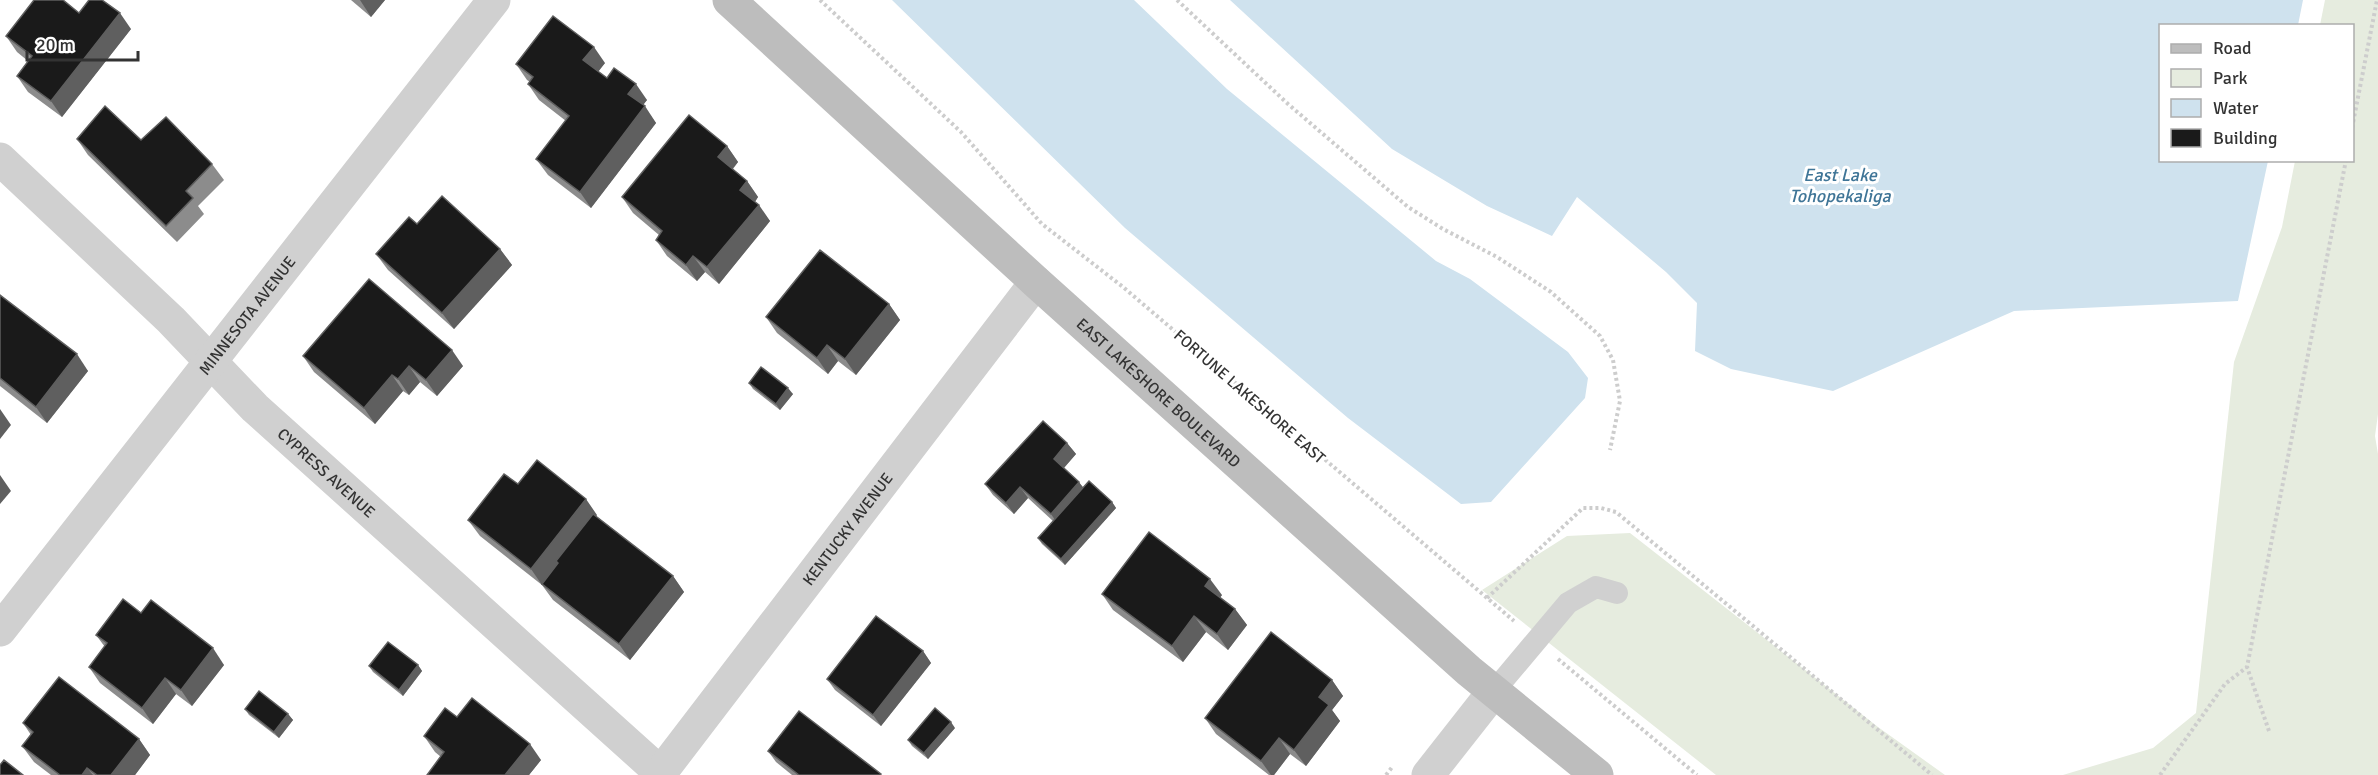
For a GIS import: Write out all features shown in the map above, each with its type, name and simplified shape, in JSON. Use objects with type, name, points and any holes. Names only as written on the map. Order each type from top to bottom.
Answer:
[{"type":"street","name":"MINNESOTA AVENUE","points":[[0,630],[494,0]]},
{"type":"street","name":"EAST LAKESHORE BOULEVARD","points":[[729,0],[1036,282],[1469,671],[1597,775]]},
{"type":"street","name":"CYPRESS AVENUE","points":[[0,159],[211,360],[255,408],[661,774]]},
{"type":"street","name":"KENTUCKY AVENUE","points":[[661,774],[1036,282]]},
{"type":"street","points":[[1428,775],[1494,691]]},
{"type":"lane","points":[[1494,691],[1568,603],[1596,587],[1617,593]]},
{"type":"path","name":"FORTUNE LAKESHORE EAST","points":[[820,0],[961,132],[1042,224],[1123,287],[1697,775]]},
{"type":"path","points":[[1177,0],[1288,104],[1408,207],[1443,229],[1497,257],[1551,292],[1599,336],[1613,360],[1620,401],[1610,450]]},
{"type":"path","points":[[2354,118],[2378,0]]},
{"type":"path","points":[[2269,731],[2247,667],[2346,162]]},
{"type":"path","points":[[1487,598],[1583,508],[1601,507],[1616,512],[1932,775]]},
{"type":"path","points":[[2160,775],[2225,684],[2247,667]]},
{"type":"green space","points":[[2325,0],[2378,0],[2378,414],[2375,436],[2378,454],[2378,775],[2063,775],[2153,748],[2196,713],[2234,362],[2282,227],[2295,162],[2354,162],[2354,24],[2320,24]]},
{"type":"green space","points":[[1630,533],[1878,727],[1945,775],[1716,775],[1482,590],[1567,536]]},
{"type":"water","points":[[892,0],[1134,0],[1227,89],[1436,261],[1470,279],[1568,352],[1588,378],[1585,398],[1491,502],[1461,504],[1348,418],[1125,228]]},
{"type":"water","name":"East Lake Tohopekaliga","points":[[1230,0],[2303,0],[2298,24],[2159,24],[2159,162],[2268,162],[2238,301],[2014,311],[1833,391],[1731,369],[1695,351],[1697,303],[1666,272],[1577,197],[1552,236],[1487,206],[1392,149]]},
{"type":"building","points":[[34,0],[63,0],[79,13],[89,0],[102,0],[120,13],[51,101],[17,76],[32,56],[6,36]]},
{"type":"building","points":[[553,16],[594,47],[583,60],[607,78],[614,68],[636,84],[628,94],[645,106],[580,192],[536,159],[569,116],[528,84],[533,77],[516,64]]},
{"type":"building","points":[[105,106],[141,140],[166,117],[212,164],[186,191],[193,198],[166,226],[77,139]]},
{"type":"building","points":[[689,115],[727,146],[718,157],[747,181],[740,190],[759,205],[707,267],[693,256],[686,265],[656,240],[662,231],[622,197]]},
{"type":"building","points":[[442,196],[500,249],[442,313],[376,254],[409,217],[417,224]]},
{"type":"building","points":[[820,250],[889,304],[845,359],[827,345],[817,358],[766,317]]},
{"type":"building","points":[[369,279],[452,350],[426,380],[409,366],[398,379],[392,375],[364,408],[303,356]]},
{"type":"building","points":[[0,295],[77,354],[36,407],[0,378]]},
{"type":"building","points":[[761,367],[788,388],[776,404],[749,383]]},
{"type":"building","points":[[1043,421],[1067,443],[1054,459],[1079,482],[1051,514],[1020,487],[1006,503],[985,484]]},
{"type":"building","points":[[537,460],[586,499],[531,569],[468,520],[504,474],[518,484]]},
{"type":"building","points":[[1089,481],[1112,502],[1061,559],[1038,538]]},
{"type":"building","points":[[593,514],[673,576],[619,644],[542,584],[558,563],[556,561]]},
{"type":"building","points":[[1149,532],[1210,579],[1205,586],[1235,609],[1217,634],[1194,616],[1172,646],[1102,594]]},
{"type":"building","points":[[123,599],[141,613],[151,600],[213,648],[181,690],[165,678],[142,708],[89,667],[107,643],[96,635]]},
{"type":"building","points":[[876,616],[923,651],[873,715],[827,679]]},
{"type":"building","points":[[1271,632],[1332,680],[1319,697],[1329,705],[1294,750],[1279,738],[1261,761],[1205,718]]},
{"type":"building","points":[[388,642],[418,665],[399,690],[369,666]]},
{"type":"building","points":[[59,677],[139,739],[111,775],[97,775],[87,768],[82,775],[60,775],[22,746],[33,732],[23,723]]},
{"type":"building","points":[[259,691],[288,714],[274,732],[245,709]]},
{"type":"building","points":[[472,698],[530,744],[505,775],[427,775],[444,752],[424,736],[445,708],[457,717]]},
{"type":"building","points":[[935,708],[951,722],[924,753],[908,740]]},
{"type":"building","points":[[799,711],[881,774],[799,775],[768,751]]},
{"type":"building","points":[[4,760],[23,775],[0,775],[0,765]]}]
